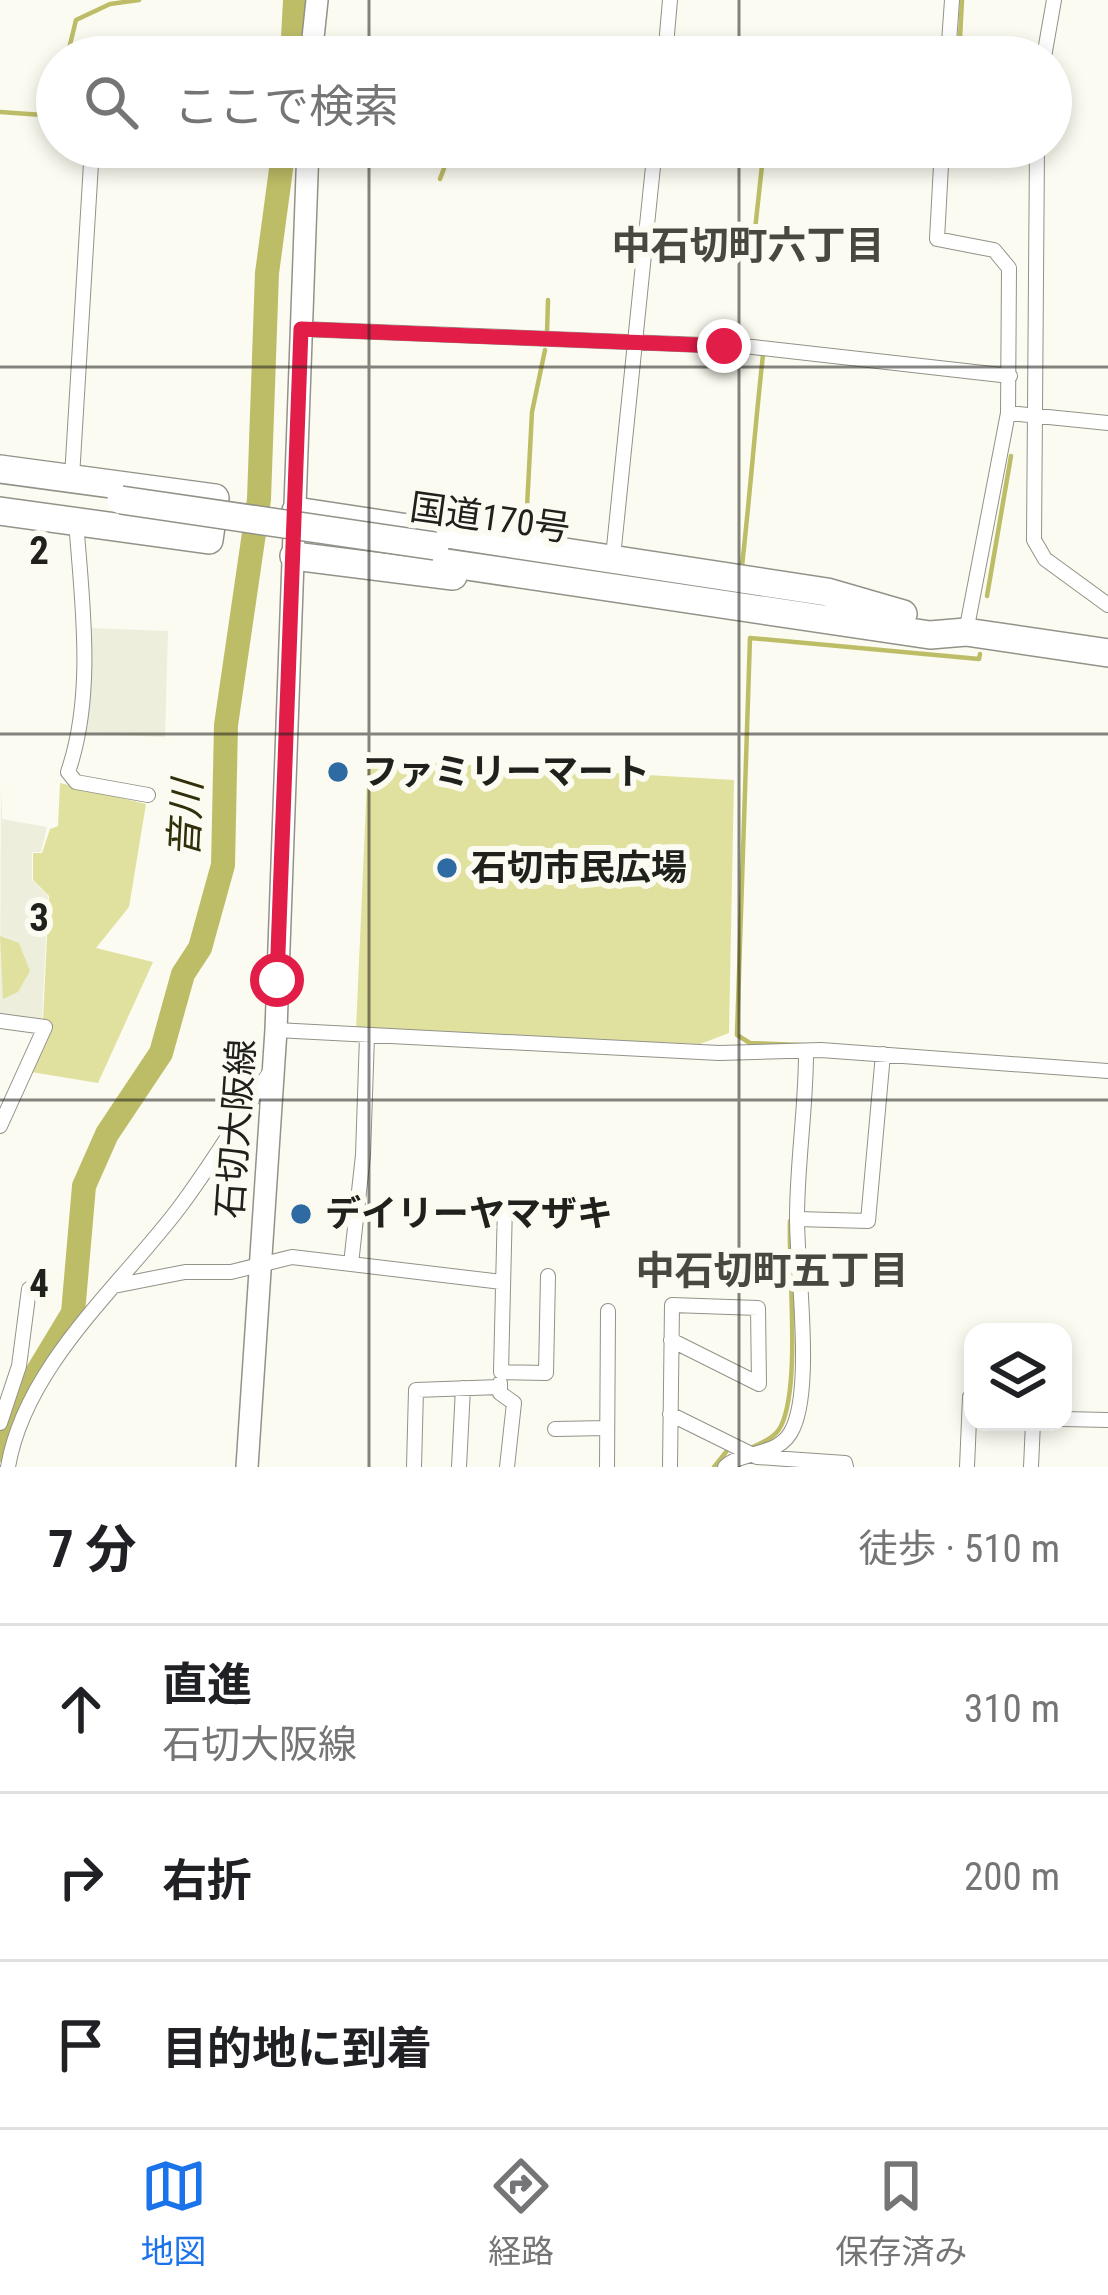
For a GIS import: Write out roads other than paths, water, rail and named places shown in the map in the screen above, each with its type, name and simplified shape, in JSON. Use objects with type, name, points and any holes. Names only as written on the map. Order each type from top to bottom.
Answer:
[{"type":"highway","points":[[0,469],[214,498],[208,540],[0,511]]},
{"type":"highway","name":"国道170号","points":[[0,484],[120,508],[1108,653]]},
{"type":"highway","name":"国道170号","points":[[0,500],[120,508]]},
{"type":"highway","points":[[296,511],[827,592],[891,620]]},
{"type":"highway","points":[[294,556],[806,627],[891,620]]},
{"type":"main road","points":[[313,36],[317,0]]},
{"type":"main road","name":"石切大阪線","points":[[247,1467],[276,1030],[307,168]]},
{"type":"street","points":[[666,36],[670,0]]},
{"type":"street","points":[[949,36],[952,0]]},
{"type":"street","points":[[1048,36],[1054,0]]},
{"type":"street","points":[[72,477],[91,168]]},
{"type":"street","points":[[613,557],[653,168]]},
{"type":"street","points":[[941,168],[936,236],[944,243],[994,250],[1006,259],[1008,413],[966,632]]},
{"type":"street","points":[[1037,168],[1036,549],[1108,605]]},
{"type":"street","points":[[301,329],[772,349],[1010,376]]},
{"type":"street","points":[[1008,413],[1108,423]]},
{"type":"street","points":[[76,520],[83,629],[81,734],[68,772],[76,782],[148,795]]},
{"type":"street","points":[[0,1021],[45,1027],[0,1126]]},
{"type":"street","points":[[276,1030],[883,1054],[1108,1071]]},
{"type":"street","points":[[351,1264],[363,1155],[367,1036]]},
{"type":"street","points":[[724,1467],[758,1457],[786,1438],[797,1412],[804,1360],[797,1219],[806,1053]]},
{"type":"street","points":[[797,1219],[868,1221],[883,1054]]},
{"type":"street","points":[[8,1467],[24,1414],[114,1286],[179,1208],[274,1066]]},
{"type":"street","points":[[505,1204],[501,1380],[514,1403],[507,1467]]},
{"type":"street","points":[[114,1286],[185,1272],[231,1272],[292,1257],[502,1282]]},
{"type":"street","points":[[414,1467],[416,1390],[463,1388],[546,1373],[548,1276]]},
{"type":"street","points":[[0,1423],[20,1366],[29,1289]]},
{"type":"street","points":[[670,1467],[670,1414],[671,1340],[672,1305],[758,1308],[759,1384],[671,1340]]},
{"type":"street","points":[[607,1467],[608,1311]]},
{"type":"street","points":[[459,1467],[463,1388]]},
{"type":"street","points":[[670,1414],[758,1457],[845,1467]]},
{"type":"street","points":[[1072,1419],[1108,1420]]},
{"type":"street","points":[[555,1430],[608,1429]]},
{"type":"street","points":[[967,1467],[971,1431]]},
{"type":"street","points":[[1031,1467],[1033,1431]]},
{"type":"waterway","points":[[72,36],[76,20],[110,4],[139,0]]},
{"type":"waterway","name":"音川","points":[[293,36],[295,0]]},
{"type":"waterway","points":[[960,36],[962,0]]},
{"type":"waterway","points":[[0,112],[36,115]]},
{"type":"waterway","name":"音川","points":[[0,1450],[15,1409],[73,1313],[84,1186],[107,1134],[161,1053],[183,974],[200,948],[223,865],[226,725],[259,499],[267,273],[281,168]]},
{"type":"waterway","points":[[440,179],[444,168]]},
{"type":"waterway","points":[[754,239],[762,168]]},
{"type":"waterway","points":[[547,333],[548,300]]},
{"type":"waterway","points":[[527,507],[532,412],[545,350]]},
{"type":"waterway","points":[[742,566],[763,355],[758,353]]},
{"type":"waterway","points":[[987,596],[1011,456]]},
{"type":"waterway","points":[[802,1045],[750,1043],[737,1035],[750,638],[979,659],[980,654]]},
{"type":"waterway","points":[[751,1448],[781,1426],[791,1384],[790,1221]]},
{"type":"waterway","points":[[714,1467],[726,1452]]},
{"type":"place","name":"ファミリーマート","points":[[338,772]]},
{"type":"place","name":"石切市民広場","points":[[447,868]]},
{"type":"place","name":"デイリーヤマザキ","points":[[301,1214]]},
{"type":"district","name":"中石切町六丁目","points":[[748,246]]},
{"type":"district","name":"中石切町五丁目","points":[[772,1271]]}]
